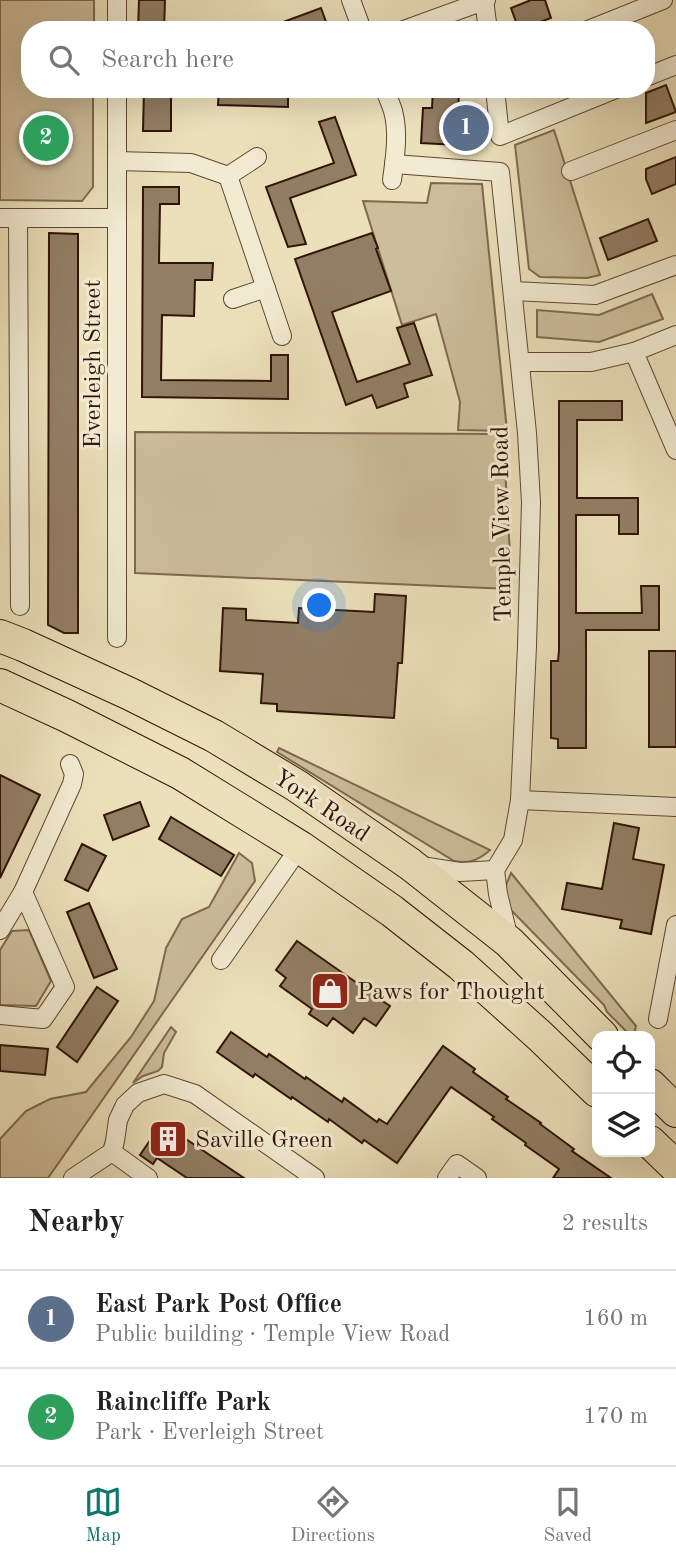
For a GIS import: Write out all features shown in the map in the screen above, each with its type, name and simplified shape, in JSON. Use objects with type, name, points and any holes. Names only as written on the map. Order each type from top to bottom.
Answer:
[{"type":"highway","name":"York Road","points":[[0,636],[130,694],[214,736],[297,786],[410,864],[509,942],[597,1031]]},
{"type":"highway","name":"York Road","points":[[0,685],[180,773],[300,847],[392,911],[461,965],[592,1086]]},
{"type":"highway","points":[[655,1090],[676,1111]]},
{"type":"highway","points":[[655,1147],[676,1167]]},
{"type":"street","points":[[117,0],[117,21]]},
{"type":"street","points":[[351,0],[359,21]]},
{"type":"street","points":[[428,21],[485,0],[487,21]]},
{"type":"street","points":[[610,21],[663,0]]},
{"type":"street","points":[[655,73],[676,65]]},
{"type":"street","name":"Everleigh Street","points":[[117,98],[117,638]]},
{"type":"street","name":"Temple View Road","points":[[388,98],[396,126],[393,172],[481,169],[500,172],[527,433],[531,502],[520,800],[513,840],[495,870]]},
{"type":"street","points":[[496,98],[500,136],[595,98]]},
{"type":"street","points":[[571,171],[676,131]]},
{"type":"street","points":[[228,176],[257,157]]},
{"type":"street","points":[[117,161],[191,163],[228,176]]},
{"type":"street","points":[[228,176],[282,336]]},
{"type":"street","points":[[0,218],[117,218]]},
{"type":"street","points":[[19,218],[20,606]]},
{"type":"street","points":[[513,291],[596,295],[676,265]]},
{"type":"street","points":[[233,299],[266,288]]},
{"type":"street","points":[[520,362],[591,362],[634,352],[676,335]]},
{"type":"street","points":[[634,352],[676,450]]},
{"type":"street","points":[[0,930],[23,892],[72,784],[74,774],[70,764]]},
{"type":"street","points":[[520,800],[676,807]]},
{"type":"street","points":[[221,960],[300,847]]},
{"type":"street","points":[[410,864],[460,872],[495,870],[509,942]]},
{"type":"street","points":[[0,1015],[43,1018],[65,986],[23,892]]},
{"type":"street","points":[[657,1019],[676,925]]},
{"type":"street","points":[[73,1178],[111,1152],[118,1120],[125,1105],[138,1093],[164,1084],[195,1094],[315,1178]]},
{"type":"street","points":[[111,1152],[148,1178]]},
{"type":"street","points":[[447,1178],[457,1164],[477,1178]]},
{"type":"shaded area","points":[[0,0],[94,0],[94,21],[21,21],[21,98],[93,98],[93,187],[82,201],[0,200]]},
{"type":"shaded area","points":[[554,130],[600,275],[587,278],[540,277],[529,269],[515,145]]},
{"type":"shaded area","points":[[431,183],[482,184],[507,431],[458,430],[460,402],[436,314],[402,325],[363,201],[427,203]]},
{"type":"shaded area","points":[[652,294],[663,319],[599,342],[537,337],[537,310],[599,315]]},
{"type":"shaded area","points":[[135,432],[503,434],[512,589],[135,573]]},
{"type":"shaded area","points":[[279,748],[490,850],[474,860],[454,861],[277,752]]},
{"type":"shaded area","points":[[239,853],[252,863],[255,881],[48,1178],[0,1178],[0,1139],[26,1111],[50,1099],[86,1092],[131,1037],[154,1001],[166,948],[182,919],[209,907]]},
{"type":"shaded area","points":[[511,873],[636,1026],[635,1031],[626,1031],[509,908],[504,890]]},
{"type":"shaded area","points":[[29,930],[51,981],[36,1006],[0,1005],[0,950],[12,931]]},
{"type":"shaded area","points":[[171,1027],[176,1032],[164,1053],[162,1067],[133,1083]]},
{"type":"building","points":[[139,0],[165,0],[164,21],[138,21]]},
{"type":"building","points":[[531,0],[545,0],[551,18],[543,21],[516,21],[511,8]]},
{"type":"building","points":[[321,8],[326,21],[286,21]]},
{"type":"building","points":[[666,85],[676,112],[646,123],[646,98],[655,98],[655,89]]},
{"type":"building","points":[[144,98],[171,98],[171,131],[143,131]]},
{"type":"building","points":[[218,98],[288,98],[288,107],[218,105]]},
{"type":"building","points":[[433,98],[459,98],[458,116],[478,117],[476,146],[421,143],[423,108],[432,108]]},
{"type":"building","points":[[335,117],[356,175],[290,198],[306,244],[288,247],[266,187],[334,163],[319,122]]},
{"type":"building","points":[[676,157],[676,184],[652,194],[646,179],[646,169]]},
{"type":"building","points":[[143,187],[179,187],[179,204],[160,204],[159,263],[213,263],[212,280],[195,280],[194,316],[162,315],[161,380],[271,381],[271,355],[288,355],[288,399],[142,397]]},
{"type":"building","points":[[648,219],[657,241],[608,260],[600,238]]},
{"type":"building","points":[[49,233],[78,234],[78,633],[64,633],[48,625]]},
{"type":"building","points":[[372,233],[391,291],[332,312],[357,382],[410,364],[397,328],[414,323],[432,375],[404,384],[408,397],[377,408],[372,395],[346,405],[295,259]]},
{"type":"building","points":[[559,401],[622,401],[622,420],[577,420],[577,498],[638,498],[638,534],[619,534],[619,515],[576,515],[576,613],[642,613],[641,586],[659,586],[659,630],[586,630],[586,748],[558,748],[558,739],[551,738],[551,661],[558,661],[559,650]]},
{"type":"building","points":[[375,594],[406,596],[402,663],[398,663],[394,718],[277,711],[277,704],[261,703],[263,674],[220,671],[223,608],[246,609],[246,620],[298,623],[299,608],[374,612]]},
{"type":"building","points":[[649,651],[676,651],[676,747],[649,747]]},
{"type":"building","points":[[0,775],[40,795],[0,878]]},
{"type":"building","points":[[140,802],[149,826],[113,840],[104,815]]},
{"type":"building","points":[[171,817],[234,855],[221,876],[159,839]]},
{"type":"building","points":[[614,823],[639,828],[633,859],[664,865],[651,934],[620,928],[622,920],[562,909],[567,883],[602,889]]},
{"type":"building","points":[[82,844],[106,856],[88,891],[65,880]]},
{"type":"building","points":[[89,903],[117,969],[94,978],[67,912]]},
{"type":"building","name":"Paws for Thought","points":[[297,941],[357,983],[359,981],[380,995],[378,998],[390,1006],[376,1026],[364,1018],[353,1033],[333,1018],[327,1026],[309,1014],[312,1009],[280,986],[286,978],[276,970]]},
{"type":"building","points":[[97,987],[118,1001],[77,1062],[57,1047]]},
{"type":"building","points":[[231,1032],[342,1102],[344,1098],[377,1122],[379,1119],[387,1124],[443,1046],[475,1069],[473,1072],[508,1097],[506,1099],[574,1149],[572,1151],[611,1178],[553,1178],[559,1169],[492,1119],[494,1117],[451,1087],[397,1163],[255,1074],[253,1077],[217,1052]]},
{"type":"building","points":[[0,1045],[48,1049],[45,1075],[0,1071]]},
{"type":"building","name":"Saville Green","points":[[162,1123],[244,1178],[187,1178],[157,1158],[153,1164],[140,1155]]},
{"type":"place","name":"East Park Post Office","points":[[466,128]]},
{"type":"place","name":"Raincliffe Park","points":[[46,138]]},
{"type":"place","name":"Paws for Thought","points":[[330,991]]},
{"type":"place","name":"Saville Green","points":[[168,1139]]}]
